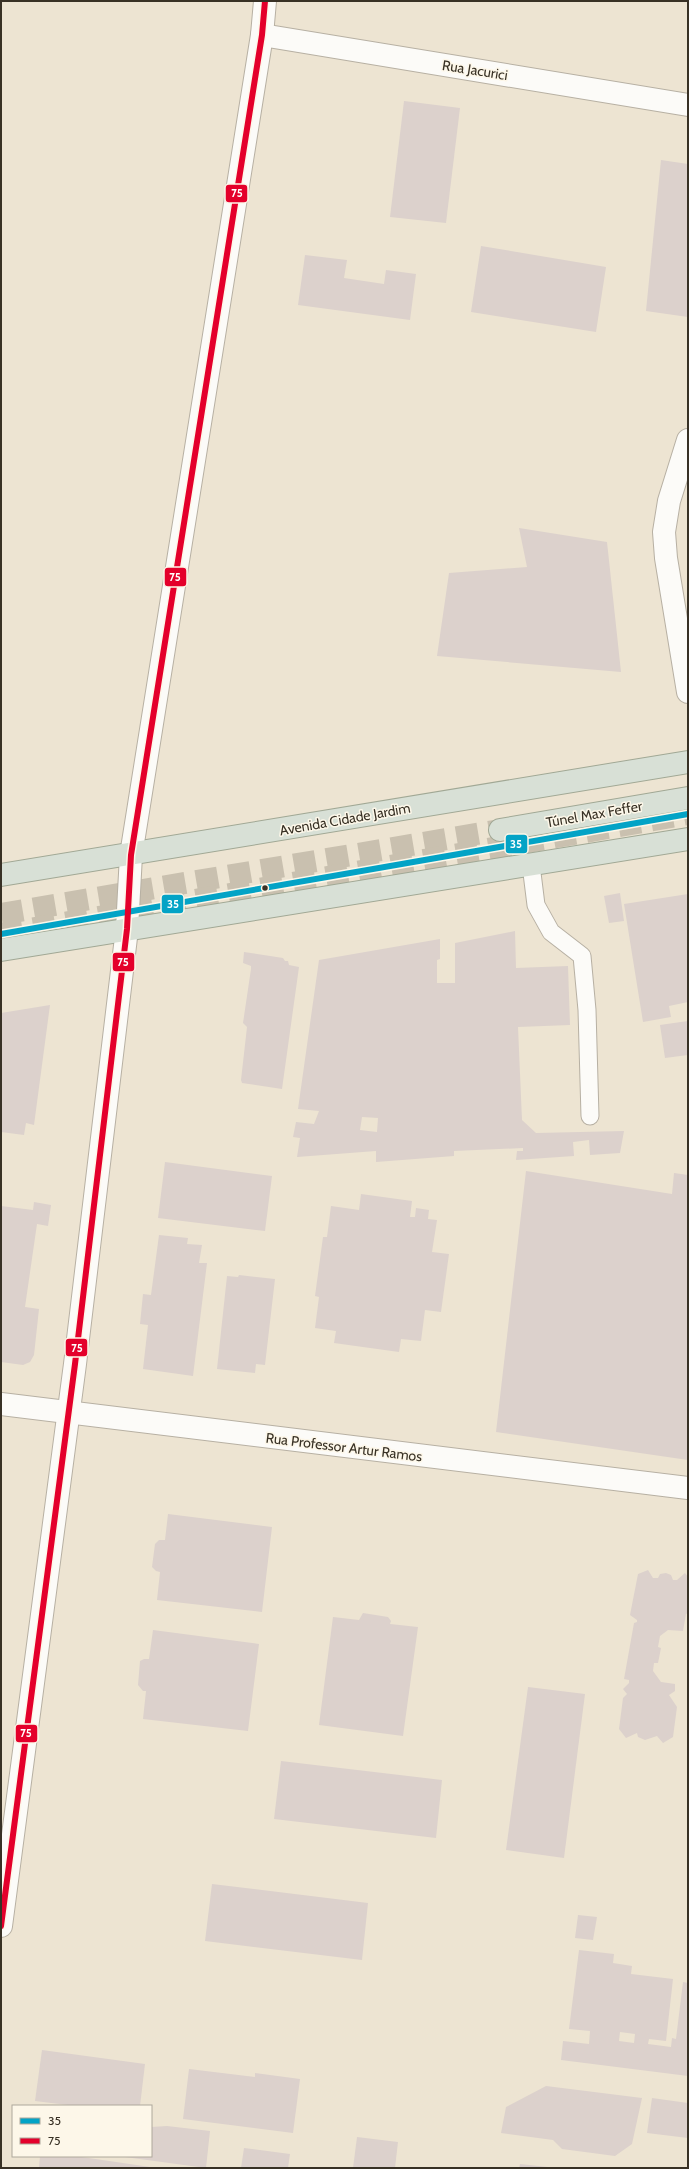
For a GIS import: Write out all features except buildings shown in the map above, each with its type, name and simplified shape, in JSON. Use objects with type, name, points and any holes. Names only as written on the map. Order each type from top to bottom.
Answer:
[{"type":"highway","name":"Avenida Cidade Jardim","points":[[1,875],[131,855],[688,762]]},
{"type":"highway","name":"Túnel Max Feffer","points":[[500,830],[688,798]]},
{"type":"highway","points":[[1,950],[127,929],[226,915],[688,839]]},
{"type":"street","points":[[1,1926],[68,1413],[127,929],[131,855],[262,35],[265,1]]},
{"type":"street","name":"Rua Jacurici","points":[[262,35],[688,105]]},
{"type":"street","points":[[688,440],[669,501],[664,532],[666,558],[688,692]]},
{"type":"street","name":"Rua Professor Artur Ramos","points":[[1,1404],[688,1488]]},
{"type":"lane","points":[[531,865],[536,905],[552,932],[582,956],[587,1010],[590,1116]]},
{"type":"tunnel","points":[[1,934],[688,814]]},
{"type":"tunnel","points":[[1,914],[500,830]]},
{"type":"transit line","name":"75","points":[[1,1926],[75,1364],[127,929],[131,855],[262,35],[265,1]]},
{"type":"transit line","name":"35","points":[[1,934],[688,814]]}]
